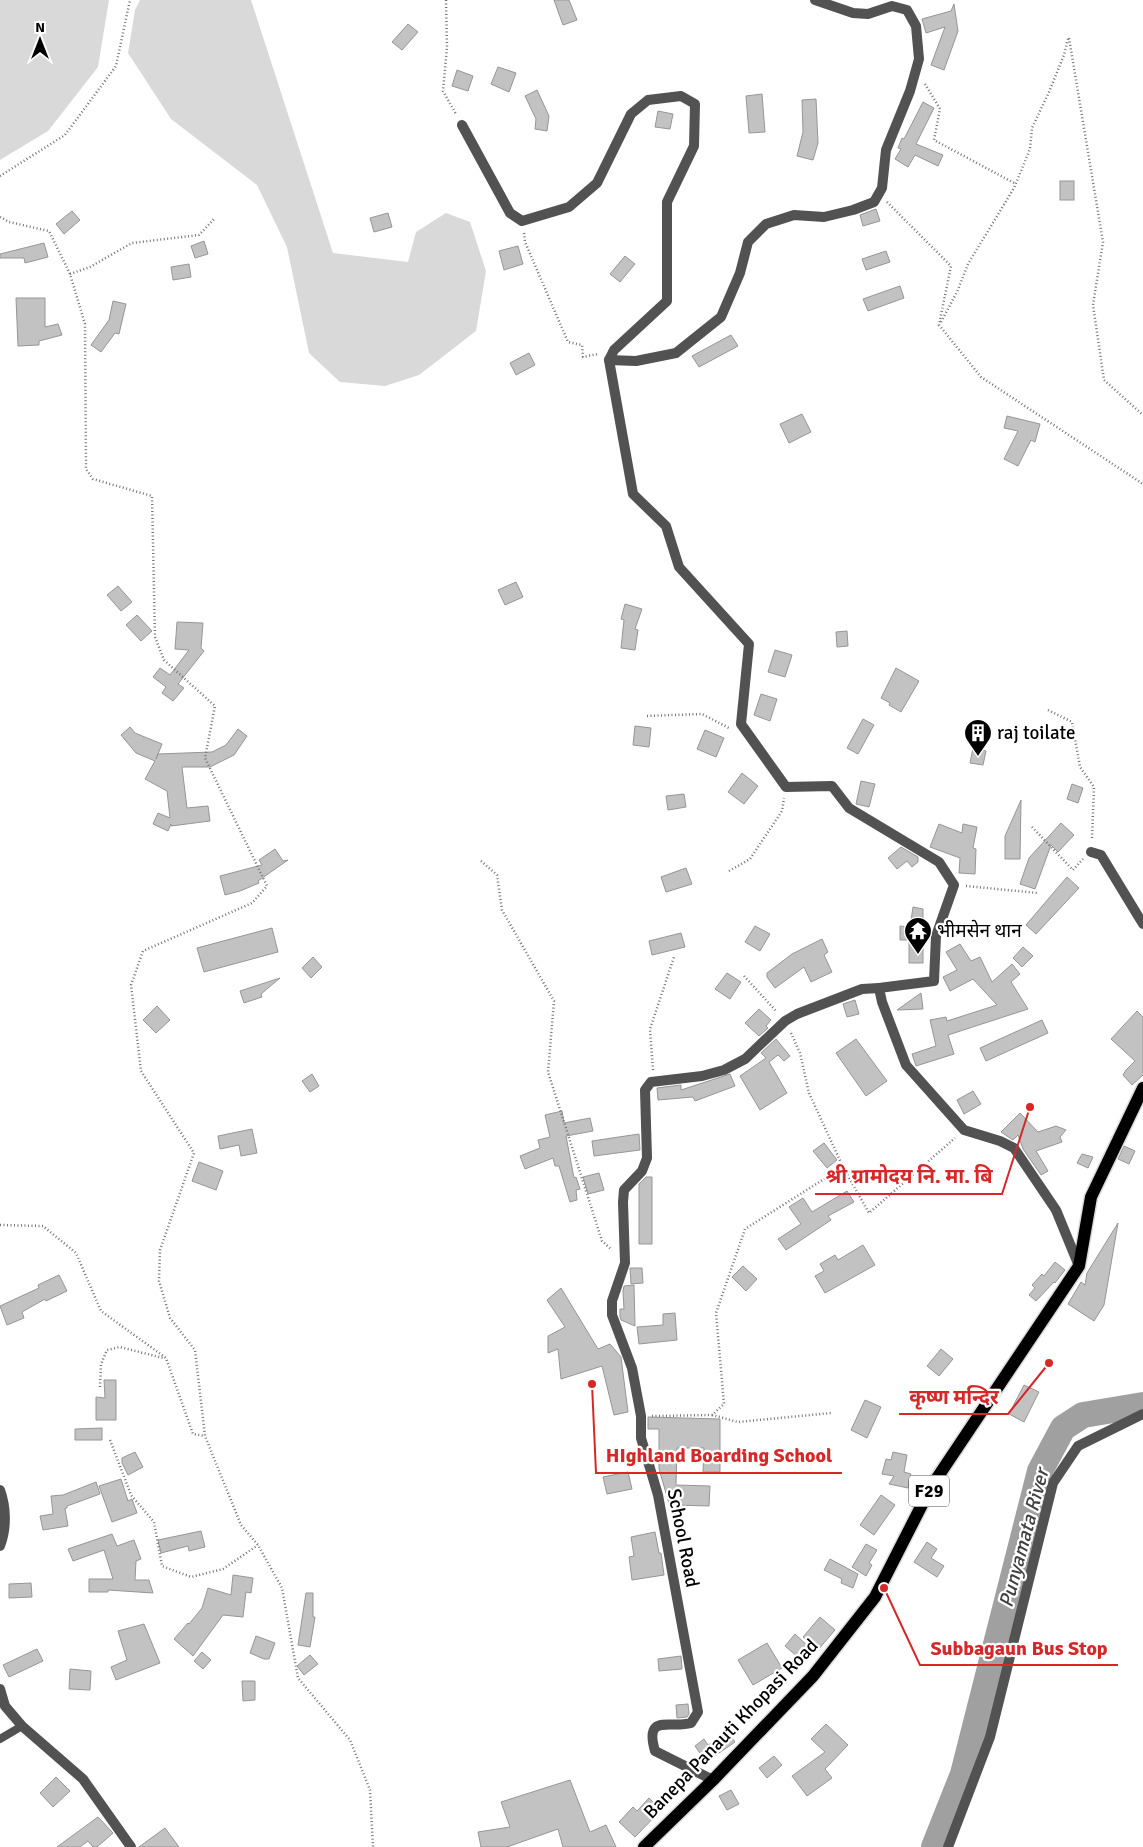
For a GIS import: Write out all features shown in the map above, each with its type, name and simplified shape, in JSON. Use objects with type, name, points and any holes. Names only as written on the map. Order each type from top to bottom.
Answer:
[{"type":"main road","name":"Banepa Panauti Khopasi Road","points":[[644,1847],[713,1780],[813,1676],[875,1597],[931,1487],[1079,1266],[1091,1197],[1143,1088]]},
{"type":"street","points":[[612,355],[636,361],[676,353],[721,317],[740,273],[748,242],[766,224],[794,215],[824,217],[853,210],[874,202],[879,194],[882,188],[886,150],[910,91],[919,59],[916,26],[907,10],[892,6],[868,14],[853,13],[815,0]]},
{"type":"street","points":[[462,124],[510,213],[522,221],[569,207],[597,183],[632,114],[648,100],[681,96],[695,104],[694,146],[667,202],[667,301],[612,355]]},
{"type":"street","points":[[612,355],[633,494],[666,526],[679,567],[749,644],[741,724],[786,787],[832,786],[849,808],[939,862],[954,885],[936,936],[934,981],[862,989],[797,1014],[785,1022],[746,1059],[724,1070],[702,1076],[651,1082]]},
{"type":"street","points":[[1091,852],[1101,855],[1143,924]]},
{"type":"street","points":[[879,988],[882,1002],[906,1065],[964,1130],[1000,1141],[1014,1148],[1056,1210],[1079,1266]]},
{"type":"street","name":"School Road","points":[[651,1082],[645,1090],[647,1158],[642,1171],[624,1190],[625,1263],[612,1301],[612,1315],[632,1368],[641,1416],[641,1438],[658,1495],[698,1712],[692,1723],[684,1725],[661,1724],[655,1726],[652,1740],[655,1751],[713,1780]]},
{"type":"street","points":[[948,1847],[990,1737],[1053,1483],[1078,1446],[1143,1414]]},
{"type":"street","points":[[0,1490],[5,1504],[4,1536],[0,1546]]},
{"type":"street","points":[[0,1689],[5,1706],[22,1726],[83,1779],[131,1847]]},
{"type":"lane","points":[[0,1739],[22,1726]]},
{"type":"path","points":[[0,176],[66,135],[116,66],[130,0]]},
{"type":"path","points":[[446,0],[448,47],[443,91],[462,124]]},
{"type":"path","points":[[939,325],[957,292],[968,264],[1016,184],[1030,149],[1032,128],[1049,92],[1069,38],[1103,242],[1093,304],[1104,380],[1143,415]]},
{"type":"path","points":[[915,75],[925,84],[940,109],[934,140],[1016,184]]},
{"type":"path","points":[[879,194],[951,266],[939,325],[981,378],[1143,484]]},
{"type":"path","points":[[0,217],[9,222],[49,231],[70,274],[85,324],[86,469],[93,479],[152,496],[155,637],[164,660],[215,706],[205,758],[267,886],[252,903],[143,952],[131,985],[141,1071],[194,1153],[160,1250],[159,1281],[170,1318],[195,1350],[205,1436],[241,1525],[258,1545],[282,1588],[298,1678],[350,1740],[370,1790],[373,1847]]},
{"type":"path","points":[[70,274],[90,267],[132,243],[199,234],[214,219]]},
{"type":"path","points":[[522,221],[525,242],[568,342],[582,345],[583,357],[612,355]]},
{"type":"path","points":[[1032,827],[1073,870],[1091,852],[1094,787],[1080,766],[1072,722],[1048,710]]},
{"type":"path","points":[[647,716],[702,714],[732,729],[741,724]]},
{"type":"path","points":[[729,871],[750,859],[782,811],[786,787]]},
{"type":"path","points":[[481,861],[497,875],[502,910],[554,1001],[548,1072],[602,1241],[625,1263]]},
{"type":"path","points":[[954,885],[1038,893]]},
{"type":"path","points":[[651,1082],[654,1065],[650,1029],[674,957]]},
{"type":"path","points":[[744,976],[785,1022],[800,1053],[808,1093],[843,1167],[869,1213],[964,1130]]},
{"type":"path","points":[[712,1415],[724,1404],[716,1312],[745,1229],[843,1167]]},
{"type":"path","points":[[0,1225],[43,1226],[76,1253],[101,1310],[166,1358],[194,1434],[205,1436]]},
{"type":"path","points":[[100,1387],[101,1364],[107,1350],[120,1347],[166,1358]]},
{"type":"path","points":[[641,1416],[712,1415],[738,1422],[831,1413]]},
{"type":"path","points":[[110,1440],[131,1495],[154,1522],[162,1566],[191,1577],[222,1569],[258,1545]]},
{"type":"shaded area","points":[[0,0],[109,0],[98,67],[48,131],[0,160]]},
{"type":"shaded area","points":[[140,0],[251,0],[333,253],[408,262],[416,232],[446,213],[470,222],[486,271],[476,331],[419,375],[385,386],[340,382],[309,353],[287,247],[257,185],[171,119],[128,53],[135,10]]},
{"type":"building","points":[[554,0],[569,0],[577,20],[563,25]]},
{"type":"building","points":[[954,4],[958,31],[944,70],[931,65],[945,27],[926,33],[922,19],[951,11]]},
{"type":"building","points":[[408,24],[418,32],[402,50],[392,42]]},
{"type":"building","points":[[498,67],[516,73],[509,92],[491,84]]},
{"type":"building","points":[[457,70],[473,76],[468,91],[452,86]]},
{"type":"building","points":[[537,90],[549,116],[547,131],[535,129],[536,119],[525,96]]},
{"type":"building","points":[[762,94],[765,132],[749,133],[746,96]]},
{"type":"building","points":[[816,99],[818,143],[813,160],[797,156],[803,132],[802,100]]},
{"type":"building","points":[[923,102],[934,108],[916,144],[943,155],[938,166],[915,155],[908,167],[895,159],[901,149],[898,148],[902,138],[904,139]]},
{"type":"building","points":[[658,111],[673,114],[670,129],[655,127]]},
{"type":"building","points":[[1060,181],[1074,181],[1074,200],[1060,200]]},
{"type":"building","points":[[876,209],[880,221],[863,226],[860,215]]},
{"type":"building","points":[[72,211],[80,220],[64,234],[56,224]]},
{"type":"building","points":[[388,213],[392,227],[374,232],[370,218]]},
{"type":"building","points":[[204,241],[208,254],[195,258],[191,246]]},
{"type":"building","points":[[44,243],[48,257],[25,263],[24,258],[0,258],[0,254]]},
{"type":"building","points":[[518,246],[523,264],[504,270],[499,251]]},
{"type":"building","points":[[886,251],[890,262],[866,270],[862,259]]},
{"type":"building","points":[[625,256],[635,264],[620,282],[610,274]]},
{"type":"building","points":[[189,264],[191,277],[173,280],[171,267]]},
{"type":"building","points":[[900,286],[904,298],[868,311],[863,299]]},
{"type":"building","points":[[16,298],[45,298],[45,327],[58,324],[62,335],[39,341],[39,345],[18,346]]},
{"type":"building","points":[[113,301],[126,304],[119,334],[115,333],[101,352],[91,345],[109,320]]},
{"type":"building","points":[[731,335],[738,346],[699,367],[692,356]]},
{"type":"building","points":[[529,353],[535,365],[516,375],[510,363]]},
{"type":"building","points":[[802,414],[811,432],[789,443],[780,424]]},
{"type":"building","points":[[1007,416],[1040,424],[1035,442],[1031,440],[1018,466],[1004,459],[1018,431],[1004,428]]},
{"type":"building","points":[[516,582],[523,597],[505,605],[498,590]]},
{"type":"building","points":[[118,586],[132,602],[121,611],[107,595]]},
{"type":"building","points":[[625,604],[642,609],[635,629],[638,630],[635,650],[621,648],[624,620],[621,619]]},
{"type":"building","points":[[137,615],[152,631],[141,641],[126,625]]},
{"type":"building","points":[[177,622],[203,623],[201,648],[204,651],[178,684],[184,688],[173,701],[162,693],[166,687],[153,677],[160,668],[170,675],[189,650],[175,649]]},
{"type":"building","points":[[847,631],[848,646],[837,647],[836,632]]},
{"type":"building","points":[[775,650],[792,655],[785,677],[768,672]]},
{"type":"building","points":[[896,668],[919,681],[901,712],[881,698]]},
{"type":"building","points":[[761,694],[777,699],[770,721],[754,715]]},
{"type":"building","points":[[863,719],[874,725],[858,754],[847,748]]},
{"type":"building","points":[[635,726],[651,728],[649,747],[633,745]]},
{"type":"building","points":[[130,727],[135,733],[162,744],[158,754],[212,752],[226,745],[238,729],[247,736],[234,755],[210,767],[182,767],[187,808],[208,806],[210,821],[171,826],[171,824],[168,831],[153,824],[158,813],[170,818],[167,791],[145,779],[155,761],[136,753],[121,735]]},
{"type":"building","points":[[705,730],[724,738],[716,757],[697,749]]},
{"type":"building","name":"raj toilate","points":[[973,748],[986,751],[983,765],[970,763]]},
{"type":"building","points":[[742,773],[758,786],[744,804],[728,792]]},
{"type":"building","points":[[861,781],[875,784],[869,807],[856,804]]},
{"type":"building","points":[[1072,784],[1083,788],[1078,803],[1067,799]]},
{"type":"building","points":[[684,794],[686,807],[668,810],[666,796]]},
{"type":"building","points":[[1021,800],[1020,859],[1005,859],[1005,836]]},
{"type":"building","points":[[1061,823],[1074,835],[1058,852],[1051,845],[1035,889],[1020,884],[1029,858]]},
{"type":"building","points":[[939,824],[962,833],[963,824],[977,827],[973,848],[976,849],[975,874],[959,873],[960,858],[930,847]]},
{"type":"building","points":[[901,847],[918,857],[918,862],[912,867],[907,861],[897,869],[888,858]]},
{"type":"building","points":[[275,849],[283,861],[288,860],[258,881],[259,883],[225,895],[220,876],[262,865],[259,860]]},
{"type":"building","points":[[686,868],[692,884],[666,892],[661,877]]},
{"type":"building","points":[[1067,877],[1079,888],[1036,934],[1026,925]]},
{"type":"building","points":[[913,907],[923,909],[923,963],[909,963],[909,940],[900,940],[900,926],[910,927]]},
{"type":"building","points":[[755,926],[770,934],[760,951],[745,942]]},
{"type":"building","points":[[272,928],[278,952],[204,972],[197,948]]},
{"type":"building","points":[[681,933],[685,947],[652,955],[649,941]]},
{"type":"building","points":[[822,939],[828,952],[824,955],[832,972],[811,982],[804,967],[775,988],[767,977],[767,973],[792,954]]},
{"type":"building","points":[[960,944],[971,961],[980,957],[992,982],[1012,964],[1020,974],[1011,982],[1028,1009],[948,1035],[954,1054],[916,1066],[912,1054],[936,1046],[930,1020],[946,1017],[947,1021],[997,1005],[973,979],[950,991],[943,977],[957,970],[946,952]]},
{"type":"building","points":[[1023,947],[1033,956],[1022,967],[1013,958]]},
{"type":"building","points":[[313,957],[322,967],[311,978],[302,968]]},
{"type":"building","points":[[727,973],[741,982],[730,999],[715,989]]},
{"type":"building","points":[[280,978],[261,994],[262,997],[244,1003],[240,991]]},
{"type":"building","points":[[921,993],[923,1009],[897,1010]]},
{"type":"building","points":[[855,1000],[859,1014],[847,1017],[843,1004]]},
{"type":"building","points":[[157,1006],[170,1020],[156,1033],[143,1020]]},
{"type":"building","points":[[759,1009],[771,1020],[766,1026],[768,1028],[759,1036],[745,1023]]},
{"type":"building","points":[[1137,1011],[1143,1017],[1143,1075],[1132,1085],[1123,1075],[1135,1061],[1111,1039]]},
{"type":"building","points":[[1042,1020],[1048,1033],[986,1061],[980,1048]]},
{"type":"building","points":[[776,1039],[790,1056],[784,1061],[778,1055],[769,1062],[787,1093],[760,1110],[740,1076],[766,1058],[761,1053]]},
{"type":"building","points":[[856,1039],[887,1081],[866,1096],[836,1053]]},
{"type":"building","points":[[312,1074],[319,1086],[310,1092],[302,1081]]},
{"type":"building","points":[[730,1074],[735,1086],[695,1101],[693,1097],[658,1100],[657,1088],[681,1085],[681,1090]]},
{"type":"building","points":[[973,1091],[981,1104],[964,1114],[957,1100]]},
{"type":"building","points":[[562,1111],[564,1123],[590,1118],[593,1131],[566,1136],[574,1178],[576,1177],[580,1189],[576,1190],[577,1200],[570,1202],[559,1166],[555,1166],[553,1158],[525,1169],[520,1156],[540,1148],[538,1140],[550,1137],[545,1115]]},
{"type":"building","points":[[1020,1113],[1038,1132],[1056,1126],[1066,1130],[1060,1137],[1062,1142],[1036,1151],[1048,1171],[1041,1175],[1023,1149],[1018,1135],[1013,1140],[1001,1132]]},
{"type":"building","points":[[252,1129],[257,1153],[241,1156],[239,1145],[220,1149],[218,1136]]},
{"type":"building","points":[[639,1134],[640,1150],[594,1156],[592,1141]]},
{"type":"building","points":[[824,1143],[837,1160],[827,1168],[813,1151]]},
{"type":"building","points":[[1124,1146],[1135,1151],[1129,1164],[1118,1159]]},
{"type":"building","points":[[1082,1154],[1093,1157],[1088,1168],[1077,1163]]},
{"type":"building","points":[[199,1162],[223,1171],[216,1190],[192,1181]]},
{"type":"building","points":[[599,1173],[604,1190],[588,1194],[583,1177]]},
{"type":"building","points":[[646,1177],[652,1177],[652,1244],[639,1244],[639,1184]]},
{"type":"building","points":[[847,1191],[854,1202],[828,1216],[831,1220],[786,1250],[778,1239],[801,1224],[789,1207],[803,1198],[812,1212]]},
{"type":"building","points":[[1118,1223],[1104,1305],[1094,1321],[1068,1304],[1081,1282],[1085,1285],[1087,1273]]},
{"type":"building","points":[[863,1245],[875,1265],[825,1293],[815,1276],[824,1271],[820,1264],[835,1255],[838,1260]]},
{"type":"building","points":[[1055,1262],[1065,1270],[1055,1283],[1036,1301],[1029,1295],[1035,1288],[1032,1285],[1042,1274],[1044,1276]]},
{"type":"building","points":[[743,1266],[757,1279],[746,1291],[732,1277]]},
{"type":"building","points":[[630,1268],[642,1268],[643,1283],[631,1284]]},
{"type":"building","points":[[59,1275],[67,1291],[46,1301],[45,1299],[22,1312],[24,1318],[7,1325],[0,1306],[39,1288],[38,1285]]},
{"type":"building","points":[[634,1285],[635,1326],[621,1320],[620,1317],[620,1309],[624,1309],[624,1286]]},
{"type":"building","points":[[561,1288],[598,1349],[610,1344],[621,1357],[628,1412],[614,1415],[602,1366],[561,1379],[558,1349],[548,1353],[548,1336],[565,1327],[547,1300]]},
{"type":"building","points":[[675,1313],[677,1340],[639,1344],[637,1327],[663,1325],[663,1314]]},
{"type":"building","points":[[941,1349],[953,1359],[939,1376],[927,1366]]},
{"type":"building","points":[[104,1380],[116,1380],[116,1420],[96,1420],[96,1397],[105,1398]]},
{"type":"building","points":[[1024,1385],[1039,1392],[1024,1422],[1009,1414]]},
{"type":"building","points":[[865,1400],[881,1407],[867,1438],[851,1430]]},
{"type":"building","points":[[648,1417],[720,1419],[720,1472],[703,1472],[704,1448],[677,1448],[676,1485],[710,1486],[709,1506],[676,1505],[676,1517],[673,1517],[659,1469],[659,1429],[648,1429]]},
{"type":"building","points":[[102,1428],[102,1440],[75,1440],[75,1429]]},
{"type":"building","points":[[135,1452],[143,1467],[128,1475],[122,1463],[122,1458]]},
{"type":"building","points":[[893,1452],[907,1455],[904,1472],[911,1474],[908,1488],[889,1484],[894,1476],[882,1474],[886,1459],[891,1460]]},
{"type":"building","points":[[628,1472],[632,1489],[607,1494],[603,1477]]},
{"type":"building","points":[[121,1479],[128,1501],[132,1499],[137,1513],[112,1522],[99,1486]]},
{"type":"building","points":[[96,1482],[100,1494],[65,1508],[68,1526],[43,1530],[40,1516],[53,1514],[51,1496],[63,1495]]},
{"type":"building","points":[[881,1495],[895,1505],[874,1535],[860,1525]]},
{"type":"building","points":[[201,1531],[205,1547],[189,1551],[188,1546],[161,1553],[158,1540]]},
{"type":"building","points":[[655,1532],[659,1553],[661,1553],[664,1575],[632,1580],[629,1557],[634,1556],[631,1537]]},
{"type":"building","points":[[112,1534],[117,1546],[134,1540],[141,1559],[136,1561],[135,1580],[149,1580],[153,1593],[108,1590],[108,1592],[89,1592],[89,1579],[113,1579],[104,1550],[73,1561],[68,1549]]},
{"type":"building","points":[[927,1542],[937,1549],[931,1558],[944,1566],[937,1577],[914,1562]]},
{"type":"building","points":[[866,1544],[877,1550],[869,1563],[872,1565],[866,1576],[852,1567]]},
{"type":"building","points":[[830,1559],[858,1574],[853,1588],[841,1583],[842,1579],[824,1570]]},
{"type":"building","points":[[233,1575],[253,1578],[251,1593],[246,1592],[243,1617],[223,1615],[193,1656],[174,1639],[202,1608],[208,1588],[231,1595]]},
{"type":"building","points":[[31,1583],[32,1597],[9,1598],[9,1584]]},
{"type":"building","points":[[306,1593],[313,1593],[313,1617],[315,1617],[310,1647],[298,1645]]},
{"type":"building","points":[[820,1617],[835,1630],[818,1650],[803,1637]]},
{"type":"building","points":[[144,1624],[160,1663],[116,1680],[111,1667],[127,1660],[118,1631]]},
{"type":"building","points":[[795,1634],[809,1647],[799,1658],[785,1646]]},
{"type":"building","points":[[256,1636],[275,1643],[269,1659],[264,1659],[250,1653]]},
{"type":"building","points":[[767,1643],[782,1668],[753,1685],[738,1660]]},
{"type":"building","points":[[37,1649],[43,1661],[9,1677],[3,1665]]},
{"type":"building","points":[[202,1652],[211,1660],[203,1669],[194,1661]]},
{"type":"building","points":[[310,1655],[318,1664],[304,1675],[297,1666]]},
{"type":"building","points":[[681,1656],[682,1669],[659,1671],[658,1659]]},
{"type":"building","points":[[70,1669],[91,1671],[90,1690],[69,1689]]},
{"type":"building","points":[[242,1681],[255,1681],[255,1700],[243,1701]]},
{"type":"building","points":[[688,1704],[689,1714],[687,1717],[677,1718],[676,1705]]},
{"type":"building","points":[[826,1724],[848,1745],[825,1769],[832,1778],[807,1796],[792,1776],[825,1752],[811,1739]]},
{"type":"building","points":[[728,1732],[735,1742],[706,1762],[695,1746],[704,1739],[708,1745]]},
{"type":"building","points":[[774,1756],[782,1765],[767,1778],[759,1768]]},
{"type":"building","points":[[56,1777],[70,1791],[53,1807],[40,1793]]},
{"type":"building","points":[[570,1780],[590,1832],[606,1825],[616,1847],[563,1847],[558,1829],[507,1847],[481,1847],[478,1832],[510,1827],[501,1802]]},
{"type":"building","points":[[731,1790],[739,1804],[727,1810],[719,1796]]},
{"type":"building","points":[[649,1798],[661,1810],[635,1837],[619,1822],[633,1807],[637,1811]]},
{"type":"building","points":[[98,1817],[113,1833],[97,1847],[93,1847],[88,1841],[80,1847],[57,1847]]},
{"type":"building","points":[[165,1828],[179,1847],[139,1847]]},
{"type":"waterway","name":"Punyamata River","points":[[934,1847],[963,1774],[1040,1471],[1063,1428],[1083,1415],[1143,1405]]},
{"type":"place","name":"raj toilate","points":[[978,757]]},
{"type":"place","name":"भीमसेन थान","points":[[918,955]]},
{"type":"place","name":"श्री ग्रामोदय नि. मा. बि","points":[[1030,1107]]},
{"type":"place","name":"कृष्ण मन्दिर","points":[[1049,1363]]},
{"type":"place","name":"HIghland Boarding School","points":[[592,1384]]},
{"type":"place","name":"Subbagaun Bus Stop","points":[[884,1588]]}]
